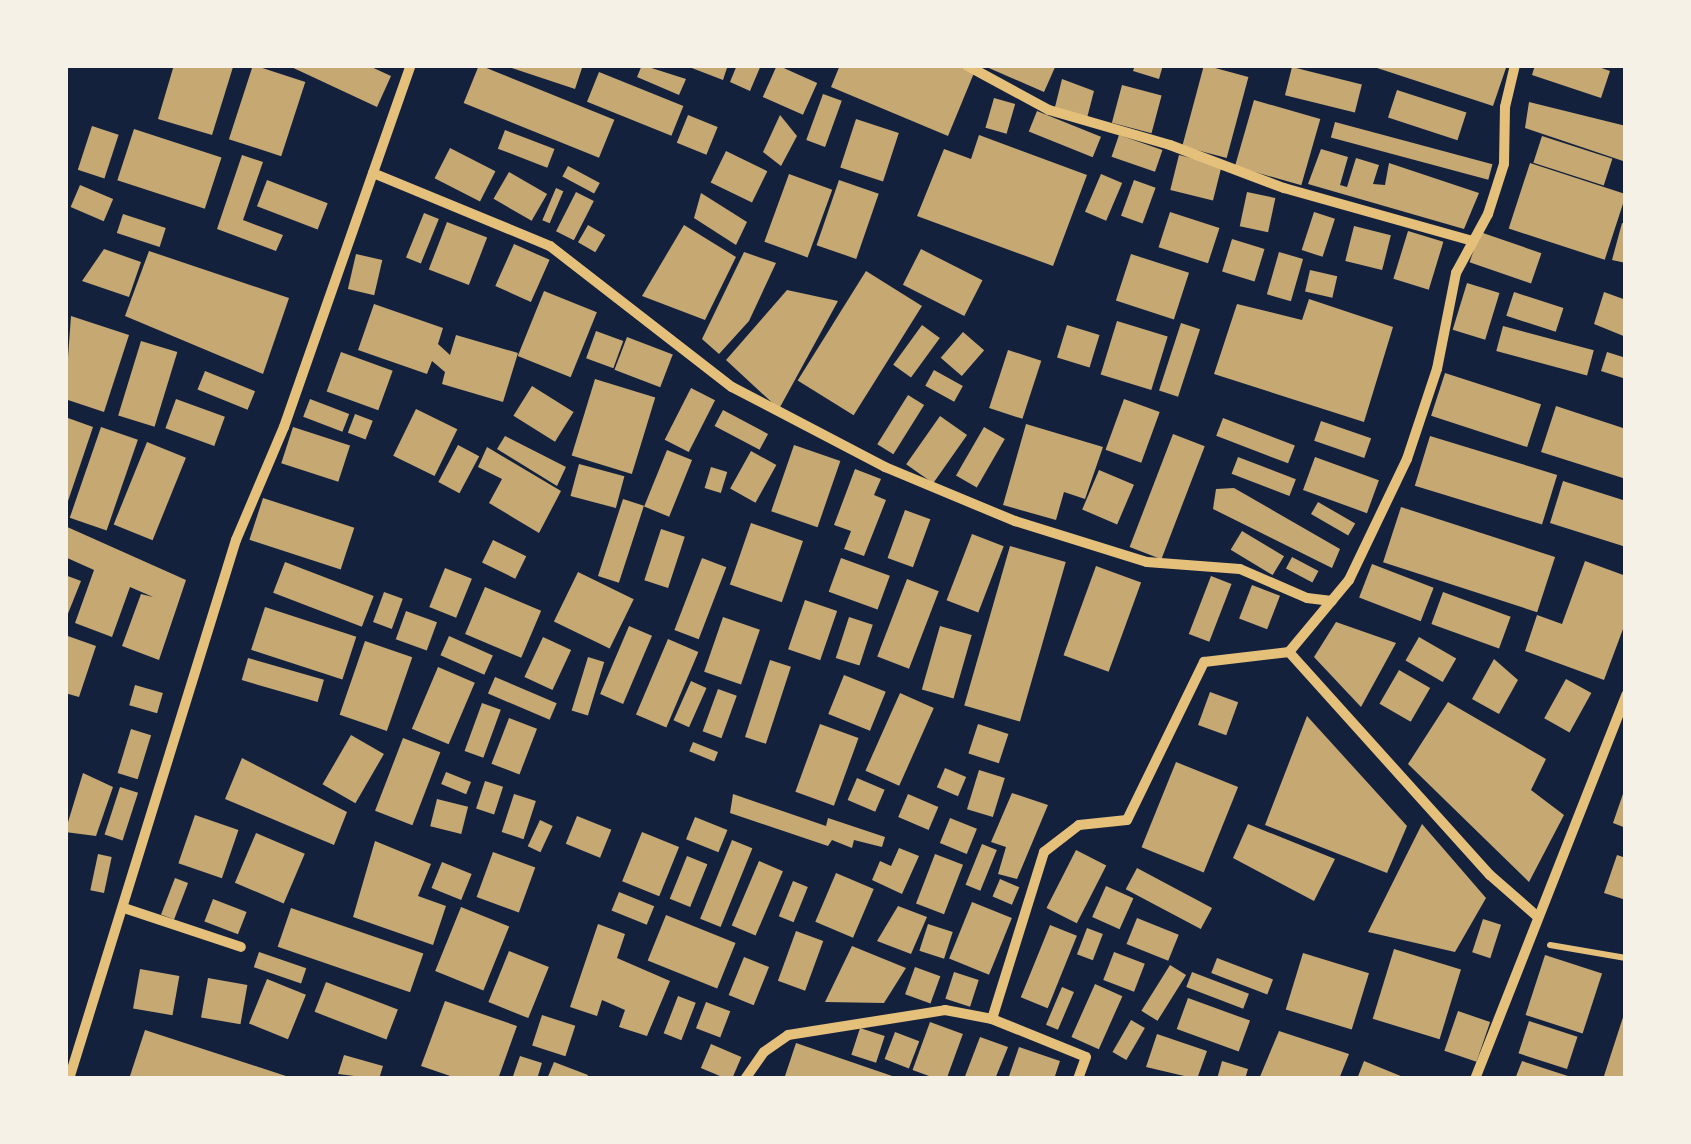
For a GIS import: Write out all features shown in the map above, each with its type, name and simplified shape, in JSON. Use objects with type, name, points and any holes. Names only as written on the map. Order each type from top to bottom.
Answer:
[{"type":"street","points":[[70,1079],[127,909],[191,676],[411,65]]},
{"type":"street","points":[[966,65],[1049,110],[1170,144],[1284,188],[1473,242]]},
{"type":"street","points":[[992,1019],[1044,852],[1079,825],[1128,820],[1204,662],[1289,652],[1332,601],[1407,459],[1437,369],[1456,272],[1473,242],[1504,164],[1505,107],[1515,65]]},
{"type":"street","points":[[373,173],[550,246],[732,387],[885,466],[1015,522],[1147,562],[1240,570],[1308,598],[1332,601]]},
{"type":"street","points":[[1289,652],[1490,875],[1538,918]]},
{"type":"street","points":[[1475,1079],[1626,695]]},
{"type":"street","points":[[127,909],[241,947]]},
{"type":"street","points":[[744,1079],[764,1052],[788,1035],[946,1010],[992,1019],[1086,1057],[1078,1079]]},
{"type":"path","points":[[1529,942],[1626,958]]},
{"type":"building","points":[[174,65],[233,67],[212,135],[158,119]]},
{"type":"building","points":[[253,65],[305,82],[281,156],[229,139]]},
{"type":"building","points":[[287,65],[367,65],[391,76],[377,107]]},
{"type":"building","points":[[479,65],[614,120],[599,158],[464,103]]},
{"type":"building","points":[[503,65],[583,65],[575,89]]},
{"type":"building","points":[[642,65],[686,79],[679,95],[637,77]]},
{"type":"building","points":[[684,65],[728,65],[723,80]]},
{"type":"building","points":[[737,65],[761,65],[750,91],[730,82]]},
{"type":"building","points":[[777,65],[817,83],[803,115],[763,97]]},
{"type":"building","points":[[840,65],[955,65],[974,73],[948,136],[831,87]]},
{"type":"building","points":[[982,65],[1056,65],[1044,92]]},
{"type":"building","points":[[1135,65],[1163,65],[1159,79],[1133,71]]},
{"type":"building","points":[[1204,65],[1248,77],[1227,158],[1182,146]]},
{"type":"building","points":[[1368,65],[1507,65],[1493,106]]},
{"type":"building","points":[[1535,65],[1593,65],[1610,71],[1601,98],[1532,75]]},
{"type":"building","points":[[1292,67],[1362,84],[1355,113],[1285,95]]},
{"type":"building","points":[[599,72],[683,106],[671,136],[587,102]]},
{"type":"building","points":[[1062,79],[1094,91],[1087,118],[1055,107]]},
{"type":"building","points":[[1122,85],[1162,96],[1152,133],[1112,123]]},
{"type":"building","points":[[1397,90],[1466,113],[1457,140],[1388,118]]},
{"type":"building","points":[[823,94],[842,101],[825,147],[806,140]]},
{"type":"building","points":[[994,98],[1015,104],[1007,134],[985,128]]},
{"type":"building","points":[[1254,100],[1320,119],[1301,185],[1235,166]]},
{"type":"building","points":[[1529,102],[1626,126],[1626,162],[1525,128]]},
{"type":"building","points":[[1037,111],[1101,137],[1093,157],[1029,131]]},
{"type":"building","points":[[688,115],[718,127],[706,155],[677,143]]},
{"type":"building","points":[[780,115],[797,136],[781,166],[763,152]]},
{"type":"building","points":[[856,119],[899,133],[883,181],[840,168]]},
{"type":"building","points":[[1335,122],[1492,164],[1488,180],[1331,137]]},
{"type":"building","points":[[92,126],[119,135],[104,178],[78,170]]},
{"type":"building","points":[[134,129],[221,157],[205,209],[117,180]]},
{"type":"building","points":[[505,130],[554,149],[547,168],[498,149]]},
{"type":"building","points":[[979,135],[1087,175],[1053,266],[917,216],[944,149],[971,159]]},
{"type":"building","points":[[1119,135],[1162,150],[1155,172],[1112,157]]},
{"type":"building","points":[[1542,136],[1612,159],[1604,185],[1533,163]]},
{"type":"building","points":[[450,148],[495,171],[480,201],[435,178]]},
{"type":"building","points":[[1321,149],[1348,157],[1340,185],[1347,187],[1356,158],[1379,165],[1373,184],[1385,185],[1389,163],[1479,193],[1464,229],[1308,184]]},
{"type":"building","points":[[726,151],[767,171],[752,203],[711,182]]},
{"type":"building","points":[[242,155],[263,162],[243,220],[283,235],[276,251],[217,229]]},
{"type":"building","points":[[1179,155],[1222,166],[1213,201],[1170,190]]},
{"type":"building","points":[[1530,163],[1626,194],[1605,260],[1509,229]]},
{"type":"building","points":[[568,166],[600,183],[594,193],[562,177]]},
{"type":"building","points":[[509,172],[547,194],[532,221],[494,199]]},
{"type":"building","points":[[789,174],[832,190],[808,257],[764,242]]},
{"type":"building","points":[[1101,174],[1122,183],[1106,221],[1085,212]]},
{"type":"building","points":[[267,180],[328,203],[318,229],[257,206]]},
{"type":"building","points":[[839,180],[879,194],[856,259],[817,245]]},
{"type":"building","points":[[1134,180],[1156,188],[1143,224],[1121,216]]},
{"type":"building","points":[[80,185],[113,199],[104,221],[71,207]]},
{"type":"building","points":[[556,188],[563,191],[550,223],[542,220]]},
{"type":"building","points":[[576,192],[594,201],[574,240],[556,231]]},
{"type":"building","points":[[1247,192],[1275,198],[1268,232],[1240,226]]},
{"type":"building","points":[[701,193],[747,222],[736,245],[694,218]]},
{"type":"building","points":[[1170,212],[1219,228],[1208,263],[1159,247]]},
{"type":"building","points":[[1314,212],[1335,219],[1323,257],[1302,250]]},
{"type":"building","points":[[424,213],[439,219],[421,263],[406,258]]},
{"type":"building","points":[[123,214],[166,228],[160,247],[117,233]]},
{"type":"building","points":[[447,222],[487,237],[469,285],[429,270]]},
{"type":"building","points":[[1622,223],[1626,224],[1626,263],[1612,260]]},
{"type":"building","points":[[588,225],[605,235],[595,252],[578,242]]},
{"type":"building","points":[[684,225],[736,257],[705,320],[642,296]]},
{"type":"building","points":[[1354,226],[1391,235],[1382,270],[1345,261]]},
{"type":"building","points":[[1408,231],[1443,242],[1429,290],[1393,279]]},
{"type":"building","points":[[1480,232],[1541,253],[1531,283],[1470,262]]},
{"type":"building","points":[[1232,239],[1265,249],[1255,281],[1222,272]]},
{"type":"building","points":[[514,244],[550,260],[531,302],[495,286]]},
{"type":"building","points":[[104,249],[141,262],[129,297],[82,281]]},
{"type":"building","points":[[921,249],[982,280],[964,316],[903,285]]},
{"type":"building","points":[[149,251],[289,298],[263,374],[125,316]]},
{"type":"building","points":[[744,252],[776,263],[749,321],[719,354],[702,339]]},
{"type":"building","points":[[1279,252],[1303,259],[1291,301],[1267,294]]},
{"type":"building","points":[[356,254],[382,260],[374,295],[348,289]]},
{"type":"building","points":[[1131,254],[1189,273],[1174,319],[1116,301]]},
{"type":"building","points":[[1310,270],[1337,276],[1332,298],[1305,291]]},
{"type":"building","points":[[866,271],[922,306],[854,415],[798,380]]},
{"type":"building","points":[[1467,283],[1500,293],[1485,340],[1453,330]]},
{"type":"building","points":[[787,290],[838,301],[779,409],[726,360]]},
{"type":"building","points":[[544,291],[597,312],[571,377],[518,356]]},
{"type":"building","points":[[1514,292],[1563,308],[1556,332],[1506,316]]},
{"type":"building","points":[[1604,292],[1626,300],[1626,337],[1594,324]]},
{"type":"building","points":[[1309,299],[1393,327],[1364,422],[1214,374],[1237,304],[1302,320]]},
{"type":"building","points":[[374,304],[443,328],[438,344],[450,355],[456,335],[518,353],[503,402],[442,384],[445,372],[432,361],[427,374],[358,350]]},
{"type":"building","points":[[71,316],[129,335],[104,412],[65,399]]},
{"type":"building","points":[[1117,321],[1168,336],[1151,390],[1101,375]]},
{"type":"building","points":[[1181,323],[1200,329],[1178,397],[1159,391]]},
{"type":"building","points":[[922,325],[940,338],[911,378],[893,365]]},
{"type":"building","points":[[1067,325],[1100,335],[1090,367],[1057,358]]},
{"type":"building","points":[[1503,326],[1594,350],[1587,375],[1496,351]]},
{"type":"building","points":[[596,331],[623,341],[613,368],[586,358]]},
{"type":"building","points":[[963,332],[984,350],[962,376],[941,358]]},
{"type":"building","points":[[627,337],[673,355],[660,387],[614,370]]},
{"type":"building","points":[[141,341],[177,352],[155,427],[118,416]]},
{"type":"building","points":[[1008,350],[1041,361],[1022,419],[989,408]]},
{"type":"building","points":[[341,352],[393,371],[378,410],[327,391]]},
{"type":"building","points":[[1607,352],[1626,358],[1626,379],[1601,371]]},
{"type":"building","points":[[934,370],[963,386],[954,402],[925,386]]},
{"type":"building","points":[[205,371],[255,391],[248,410],[198,390]]},
{"type":"building","points":[[1445,373],[1541,404],[1527,447],[1431,416]]},
{"type":"building","points":[[595,379],[655,397],[632,474],[572,456]]},
{"type":"building","points":[[532,386],[574,412],[555,442],[513,416]]},
{"type":"building","points":[[691,388],[715,400],[689,452],[665,440]]},
{"type":"building","points":[[908,395],[924,405],[893,454],[877,444]]},
{"type":"building","points":[[176,399],[225,417],[214,446],[165,428]]},
{"type":"building","points":[[310,399],[349,414],[342,432],[303,417]]},
{"type":"building","points":[[1124,399],[1160,412],[1141,463],[1106,450]]},
{"type":"building","points":[[1556,406],[1626,429],[1626,479],[1541,452]]},
{"type":"building","points":[[416,409],[457,429],[435,476],[393,456]]},
{"type":"building","points":[[723,410],[768,434],[760,450],[715,426]]},
{"type":"building","points":[[355,414],[373,421],[366,439],[348,433]]},
{"type":"building","points":[[940,416],[967,435],[933,483],[906,464]]},
{"type":"building","points":[[68,418],[93,427],[66,507],[65,427]]},
{"type":"building","points":[[1223,418],[1295,446],[1288,463],[1216,436]]},
{"type":"building","points":[[1321,421],[1371,438],[1364,458],[1314,441]]},
{"type":"building","points":[[1026,424],[1103,447],[1085,499],[1064,492],[1056,520],[1003,505]]},
{"type":"building","points":[[101,427],[138,440],[107,530],[70,518]]},
{"type":"building","points":[[293,427],[350,446],[338,482],[281,463]]},
{"type":"building","points":[[984,427],[1005,439],[977,487],[956,475]]},
{"type":"building","points":[[1173,434],[1205,446],[1161,559],[1130,547]]},
{"type":"building","points":[[505,436],[566,467],[557,486],[497,449]]},
{"type":"building","points":[[1430,436],[1557,475],[1542,525],[1415,486]]},
{"type":"building","points":[[147,442],[186,458],[153,540],[114,525]]},
{"type":"building","points":[[458,445],[479,456],[459,493],[438,482]]},
{"type":"building","points":[[794,445],[840,461],[818,527],[771,511]]},
{"type":"building","points":[[487,447],[561,491],[539,533],[489,503],[502,479],[478,467]]},
{"type":"building","points":[[667,450],[692,460],[669,517],[644,507]]},
{"type":"building","points":[[751,451],[776,465],[756,503],[730,489]]},
{"type":"building","points":[[1238,457],[1296,479],[1289,496],[1232,474]]},
{"type":"building","points":[[1315,457],[1379,480],[1367,513],[1303,490]]},
{"type":"building","points":[[579,464],[624,476],[616,508],[570,496]]},
{"type":"building","points":[[711,467],[727,472],[721,493],[705,488]]},
{"type":"building","points":[[855,469],[881,479],[874,495],[886,500],[864,556],[844,549],[851,531],[834,525]]},
{"type":"building","points":[[1099,470],[1134,485],[1117,524],[1082,510]]},
{"type":"building","points":[[1563,481],[1626,501],[1626,547],[1550,523]]},
{"type":"building","points":[[1234,488],[1340,549],[1332,568],[1213,509],[1216,489]]},
{"type":"building","points":[[263,498],[354,528],[341,570],[249,540]]},
{"type":"building","points":[[623,499],[644,506],[619,583],[598,576]]},
{"type":"building","points":[[1318,502],[1355,523],[1348,536],[1311,514]]},
{"type":"building","points":[[1401,507],[1555,557],[1537,612],[1383,562]]},
{"type":"building","points":[[905,510],[930,519],[913,567],[888,558]]},
{"type":"building","points":[[751,523],[803,541],[782,602],[730,584]]},
{"type":"building","points":[[65,526],[186,580],[159,660],[122,646],[141,594],[153,597],[130,587],[112,637],[75,623],[94,570],[65,557]]},
{"type":"building","points":[[661,529],[685,537],[668,588],[644,580]]},
{"type":"building","points":[[1242,531],[1284,556],[1273,575],[1231,550]]},
{"type":"building","points":[[972,534],[1004,546],[978,612],[947,600]]},
{"type":"building","points":[[493,540],[526,556],[515,579],[482,562]]},
{"type":"building","points":[[1010,546],[1066,562],[1020,722],[964,706]]},
{"type":"building","points":[[1292,557],[1318,571],[1312,583],[1286,568]]},
{"type":"building","points":[[702,558],[726,567],[699,639],[674,630]]},
{"type":"building","points":[[841,558],[890,576],[878,610],[829,592]]},
{"type":"building","points":[[1585,561],[1626,576],[1626,621],[1604,680],[1525,651],[1537,615],[1562,624]]},
{"type":"building","points":[[285,562],[374,596],[362,627],[273,593]]},
{"type":"building","points":[[1372,564],[1434,588],[1421,621],[1359,598]]},
{"type":"building","points":[[1096,566],[1141,582],[1109,672],[1064,655]]},
{"type":"building","points":[[445,568],[472,579],[456,618],[429,607]]},
{"type":"building","points":[[578,572],[634,599],[610,649],[554,621]]},
{"type":"building","points":[[65,575],[81,581],[65,621]]},
{"type":"building","points":[[1211,576],[1232,584],[1209,642],[1189,634]]},
{"type":"building","points":[[907,579],[939,591],[909,669],[877,656]]},
{"type":"building","points":[[1252,585],[1280,596],[1267,629],[1239,619]]},
{"type":"building","points":[[485,587],[541,611],[521,658],[465,634]]},
{"type":"building","points":[[384,592],[403,599],[392,629],[373,622]]},
{"type":"building","points":[[1443,592],[1511,617],[1499,649],[1431,624]]},
{"type":"building","points":[[805,600],[837,611],[820,660],[788,649]]},
{"type":"building","points":[[265,607],[356,637],[342,679],[251,650]]},
{"type":"building","points":[[406,611],[437,622],[427,650],[396,639]]},
{"type":"building","points":[[723,617],[760,630],[741,685],[704,672]]},
{"type":"building","points":[[849,617],[873,625],[859,666],[836,658]]},
{"type":"building","points":[[1336,622],[1396,643],[1361,707],[1314,657]]},
{"type":"building","points":[[629,626],[652,636],[623,704],[600,694]]},
{"type":"building","points":[[940,626],[972,635],[954,699],[922,689]]},
{"type":"building","points":[[65,635],[96,646],[79,697],[65,693]]},
{"type":"building","points":[[449,636],[493,656],[484,675],[440,655]]},
{"type":"building","points":[[543,637],[571,650],[553,690],[524,677]]},
{"type":"building","points":[[1419,637],[1456,658],[1443,682],[1406,660]]},
{"type":"building","points":[[668,639],[698,652],[666,727],[636,714]]},
{"type":"building","points":[[365,641],[412,657],[387,731],[340,715]]},
{"type":"building","points":[[588,657],[604,662],[588,716],[572,711]]},
{"type":"building","points":[[248,658],[324,680],[318,702],[242,680]]},
{"type":"building","points":[[1494,659],[1518,680],[1499,714],[1472,699]]},
{"type":"building","points":[[770,660],[791,667],[766,744],[745,737]]},
{"type":"building","points":[[438,667],[475,683],[449,744],[412,729]]},
{"type":"building","points":[[1399,670],[1430,688],[1411,722],[1380,704]]},
{"type":"building","points":[[844,675],[886,692],[870,731],[828,714]]},
{"type":"building","points":[[495,677],[557,703],[550,720],[488,694]]},
{"type":"building","points":[[1566,679],[1591,693],[1570,732],[1544,718]]},
{"type":"building","points":[[691,681],[707,688],[689,727],[674,720]]},
{"type":"building","points":[[135,685],[163,693],[157,713],[129,705]]},
{"type":"building","points":[[718,689],[737,696],[721,738],[703,731]]},
{"type":"building","points":[[1210,692],[1238,702],[1226,735],[1198,725]]},
{"type":"building","points":[[900,693],[934,708],[899,786],[865,771]]},
{"type":"building","points":[[1448,702],[1546,759],[1531,790],[1564,815],[1529,882],[1408,764]]},
{"type":"building","points":[[482,703],[501,710],[483,758],[465,751]]},
{"type":"building","points":[[1307,716],[1407,826],[1387,873],[1265,825]]},
{"type":"building","points":[[509,718],[537,729],[519,774],[491,764]]},
{"type":"building","points":[[820,724],[859,738],[834,806],[795,792]]},
{"type":"building","points":[[978,724],[1008,734],[999,763],[968,753]]},
{"type":"building","points":[[131,729],[151,735],[138,779],[118,773]]},
{"type":"building","points":[[351,735],[384,754],[355,803],[322,784]]},
{"type":"building","points":[[403,738],[440,752],[412,825],[375,811]]},
{"type":"building","points":[[693,742],[718,752],[714,761],[689,751]]},
{"type":"building","points":[[242,758],[347,812],[334,845],[225,799]]},
{"type":"building","points":[[1176,762],[1238,787],[1204,872],[1142,847]]},
{"type":"building","points":[[945,768],[966,777],[958,796],[937,787]]},
{"type":"building","points":[[979,770],[1005,778],[993,817],[967,809]]},
{"type":"building","points":[[446,772],[471,782],[466,794],[441,784]]},
{"type":"building","points":[[83,773],[113,787],[96,836],[65,832]]},
{"type":"building","points":[[857,778],[885,790],[875,812],[848,800]]},
{"type":"building","points":[[485,781],[503,787],[494,814],[476,809]]},
{"type":"building","points":[[120,787],[138,793],[123,840],[105,835]]},
{"type":"building","points":[[1626,788],[1626,828],[1613,823]]},
{"type":"building","points":[[1012,793],[1048,805],[1017,879],[998,874],[1006,847],[991,842]]},
{"type":"building","points":[[514,794],[536,801],[524,839],[502,832]]},
{"type":"building","points":[[733,794],[826,826],[828,818],[885,837],[882,847],[854,840],[852,848],[832,840],[828,846],[730,813]]},
{"type":"building","points":[[908,794],[938,807],[929,830],[898,817]]},
{"type":"building","points":[[437,799],[468,807],[461,834],[430,826]]},
{"type":"building","points":[[195,815],[238,830],[222,878],[178,863]]},
{"type":"building","points":[[577,816],[611,830],[600,858],[566,844]]},
{"type":"building","points":[[695,817],[727,830],[718,852],[686,839]]},
{"type":"building","points":[[950,818],[977,829],[967,854],[940,843]]},
{"type":"building","points":[[540,820],[553,826],[540,852],[528,846]]},
{"type":"building","points":[[1248,824],[1335,859],[1314,901],[1233,858]]},
{"type":"building","points":[[1422,824],[1486,898],[1455,952],[1368,932]]},
{"type":"building","points":[[642,832],[679,847],[659,896],[622,881]]},
{"type":"building","points":[[256,833],[305,854],[284,903],[235,883]]},
{"type":"building","points":[[732,840],[752,848],[721,927],[700,919]]},
{"type":"building","points":[[375,841],[431,864],[418,896],[446,906],[433,945],[353,917]]},
{"type":"building","points":[[982,844],[997,850],[980,891],[966,885]]},
{"type":"building","points":[[899,848],[919,856],[902,894],[872,880],[880,861],[891,866]]},
{"type":"building","points":[[1076,850],[1106,865],[1077,923],[1046,908]]},
{"type":"building","points":[[493,852],[535,867],[519,912],[477,897]]},
{"type":"building","points":[[98,854],[112,857],[104,893],[90,890]]},
{"type":"building","points":[[935,854],[963,865],[944,914],[916,903]]},
{"type":"building","points":[[1617,855],[1626,858],[1626,900],[1604,893]]},
{"type":"building","points":[[687,856],[707,864],[690,907],[670,899]]},
{"type":"building","points":[[759,861],[783,871],[756,936],[732,925]]},
{"type":"building","points":[[442,862],[472,874],[461,900],[432,888]]},
{"type":"building","points":[[1137,868],[1212,908],[1201,929],[1126,889]]},
{"type":"building","points":[[836,873],[874,889],[853,938],[815,922]]},
{"type":"building","points":[[175,878],[188,883],[174,919],[161,914]]},
{"type":"building","points":[[1000,879],[1019,887],[1012,905],[993,896]]},
{"type":"building","points":[[793,881],[808,887],[794,922],[779,916]]},
{"type":"building","points":[[1106,886],[1133,898],[1120,929],[1092,917]]},
{"type":"building","points":[[619,892],[654,906],[647,925],[612,911]]},
{"type":"building","points":[[213,899],[247,912],[238,934],[204,921]]},
{"type":"building","points":[[972,902],[1012,918],[989,975],[949,959]]},
{"type":"building","points":[[898,906],[927,917],[911,954],[877,941]]},
{"type":"building","points":[[461,907],[509,926],[483,990],[435,971]]},
{"type":"building","points":[[291,908],[423,954],[410,992],[278,947]]},
{"type":"building","points":[[666,915],[736,943],[717,989],[648,960]]},
{"type":"building","points":[[1137,918],[1179,935],[1168,961],[1127,944]]},
{"type":"building","points":[[1483,919],[1501,925],[1490,958],[1472,952]]},
{"type":"building","points":[[598,924],[625,934],[617,958],[670,981],[647,1036],[619,1027],[625,1010],[602,1000],[597,1016],[570,1007]]},
{"type":"building","points":[[928,924],[953,932],[944,959],[919,951]]},
{"type":"building","points":[[1050,925],[1077,936],[1048,1008],[1021,997]]},
{"type":"building","points":[[1087,928],[1103,934],[1093,960],[1077,954]]},
{"type":"building","points":[[796,931],[823,941],[805,991],[778,981]]},
{"type":"building","points":[[852,946],[906,968],[884,1003],[825,1002]]},
{"type":"building","points":[[1394,949],[1461,969],[1440,1039],[1373,1019]]},
{"type":"building","points":[[509,951],[549,967],[528,1018],[488,1002]]},
{"type":"building","points":[[259,952],[306,968],[301,983],[254,967]]},
{"type":"building","points":[[1114,952],[1145,964],[1134,992],[1103,980]]},
{"type":"building","points":[[1303,953],[1369,973],[1352,1030],[1286,1009]]},
{"type":"building","points":[[1545,955],[1602,974],[1583,1033],[1526,1015]]},
{"type":"building","points":[[744,957],[769,967],[754,1005],[729,995]]},
{"type":"building","points":[[1217,958],[1273,980],[1267,994],[1211,973]]},
{"type":"building","points":[[1170,965],[1186,975],[1157,1021],[1141,1011]]},
{"type":"building","points":[[915,967],[940,976],[930,1003],[905,994]]},
{"type":"building","points":[[140,969],[179,976],[172,1015],[133,1008]]},
{"type":"building","points":[[954,972],[979,980],[970,1007],[945,999]]},
{"type":"building","points":[[1192,972],[1249,994],[1243,1009],[1186,987]]},
{"type":"building","points":[[208,978],[247,985],[240,1024],[201,1017]]},
{"type":"building","points":[[267,979],[306,995],[288,1039],[249,1024]]},
{"type":"building","points":[[326,982],[398,1010],[386,1039],[315,1012]]},
{"type":"building","points":[[1095,984],[1122,996],[1099,1049],[1071,1037]]},
{"type":"building","points":[[1062,987],[1074,992],[1058,1030],[1046,1025]]},
{"type":"building","points":[[678,996],[696,1003],[681,1040],[664,1033]]},
{"type":"building","points":[[1188,998],[1250,1021],[1239,1052],[1177,1029]]},
{"type":"building","points":[[445,1001],[517,1026],[498,1079],[459,1079],[421,1066]]},
{"type":"building","points":[[706,1002],[730,1011],[720,1037],[696,1028]]},
{"type":"building","points":[[1458,1011],[1490,1022],[1476,1062],[1444,1051]]},
{"type":"building","points":[[1625,1011],[1626,1079],[1603,1079]]},
{"type":"building","points":[[542,1015],[575,1026],[565,1056],[532,1045]]},
{"type":"building","points":[[1131,1020],[1145,1028],[1126,1060],[1112,1052]]},
{"type":"building","points":[[1529,1021],[1578,1037],[1567,1069],[1518,1053]]},
{"type":"building","points":[[930,1022],[963,1034],[946,1079],[913,1070]]},
{"type":"building","points":[[860,1028],[885,1036],[876,1063],[851,1055]]},
{"type":"building","points":[[145,1030],[292,1078],[292,1079],[129,1079]]},
{"type":"building","points":[[1279,1031],[1349,1054],[1339,1079],[1259,1079]]},
{"type":"building","points":[[895,1032],[919,1041],[909,1068],[885,1059]]},
{"type":"building","points":[[1157,1034],[1207,1051],[1197,1079],[1146,1067]]},
{"type":"building","points":[[980,1037],[1008,1047],[995,1079],[964,1079]]},
{"type":"building","points":[[796,1043],[898,1078],[898,1079],[784,1079]]},
{"type":"building","points":[[711,1044],[741,1057],[732,1079],[701,1068]]},
{"type":"building","points":[[1019,1047],[1060,1061],[1054,1079],[1008,1079]]},
{"type":"building","points":[[344,1055],[383,1066],[379,1079],[338,1074]]},
{"type":"building","points":[[520,1056],[542,1063],[537,1079],[512,1079]]},
{"type":"building","points":[[1222,1061],[1248,1069],[1245,1079],[1217,1079]]},
{"type":"building","points":[[1364,1061],[1408,1079],[1357,1079]]},
{"type":"building","points":[[1522,1061],[1574,1078],[1574,1079],[1515,1079]]},
{"type":"building","points":[[554,1062],[588,1075],[586,1079],[547,1079]]}]
